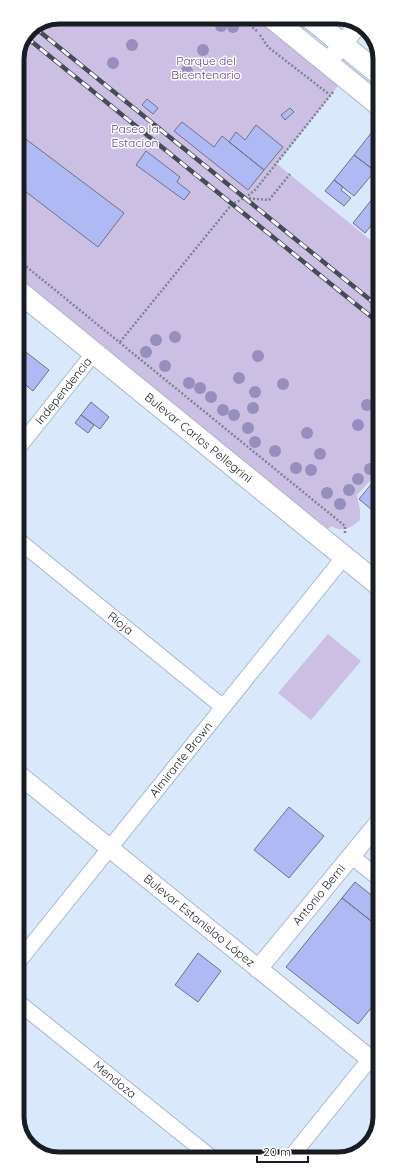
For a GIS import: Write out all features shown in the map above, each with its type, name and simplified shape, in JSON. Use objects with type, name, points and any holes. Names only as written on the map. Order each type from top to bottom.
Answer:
[{"type":"main road","points":[[280,24],[373,100]]},
{"type":"main road","points":[[318,24],[373,69]]},
{"type":"main road","name":"Bulevar Carlos Pellegrini","points":[[24,296],[373,580]]},
{"type":"street","points":[[327,63],[355,29]]},
{"type":"street","name":"Independencia","points":[[24,440],[94,353]]},
{"type":"street","name":"Rioja","points":[[24,545],[223,707]]},
{"type":"street","name":"Almirante Brown","points":[[24,954],[344,557]]},
{"type":"street","name":"Bulevar Estanislao López","points":[[24,779],[373,1061]]},
{"type":"street","name":"Antonio Berni","points":[[258,969],[373,829]]},
{"type":"street","points":[[351,856],[373,873]]},
{"type":"street","name":"Mendoza","points":[[24,1007],[205,1152]]},
{"type":"street","points":[[295,1152],[373,1065]]},
{"type":"path","points":[[248,24],[261,36],[268,47],[330,95]]},
{"type":"path","points":[[120,342],[232,204],[245,198],[256,189],[345,77]]},
{"type":"path","points":[[245,198],[269,200],[290,174]]},
{"type":"path","points":[[24,265],[345,526],[344,557]]},
{"type":"green space","name":"Paseo la Estacion","points":[[59,24],[280,24],[345,77],[277,164],[373,242],[373,478],[357,495],[360,520],[347,529],[339,529],[331,526],[321,538],[24,296],[24,59],[30,40],[34,34],[40,30]]},
{"type":"green space","points":[[296,24],[304,24],[306,26],[303,30]]},
{"type":"green space","points":[[328,634],[361,661],[311,720],[278,693]]},
{"type":"building","points":[[147,99],[158,108],[153,114],[142,105]]},
{"type":"building","points":[[290,108],[294,112],[285,120],[281,115]]},
{"type":"building","points":[[182,122],[214,147],[222,136],[264,170],[248,190],[174,131]]},
{"type":"building","points":[[256,125],[283,147],[264,170],[229,142],[236,132],[245,140]]},
{"type":"building","points":[[372,132],[373,169],[354,155]]},
{"type":"building","points":[[24,138],[124,213],[98,247],[24,190]]},
{"type":"building","points":[[146,151],[180,177],[177,182],[190,192],[184,200],[136,165]]},
{"type":"building","points":[[354,155],[373,169],[373,173],[354,196],[334,180]]},
{"type":"building","points":[[334,180],[343,187],[341,190],[351,198],[344,206],[325,191]]},
{"type":"building","points":[[373,198],[373,223],[365,233],[353,223]]},
{"type":"building","points":[[24,351],[49,370],[33,391],[24,384]]},
{"type":"building","points":[[91,402],[109,417],[100,429],[81,415]]},
{"type":"building","points":[[81,415],[94,425],[88,433],[75,423]]},
{"type":"building","points":[[373,482],[373,511],[359,499]]},
{"type":"building","points":[[289,807],[324,836],[289,878],[254,850]]},
{"type":"building","points":[[355,882],[373,896],[373,922],[342,898]]},
{"type":"building","points":[[342,898],[373,922],[373,1006],[358,1024],[286,967]]},
{"type":"building","points":[[198,953],[221,971],[198,1002],[175,985]]},
{"type":"railway","points":[[39,31],[373,302]]},
{"type":"railway","points":[[30,40],[373,318]]},
{"type":"park label","name":"Parque del Bicentenario","points":[[206,68]]}]
